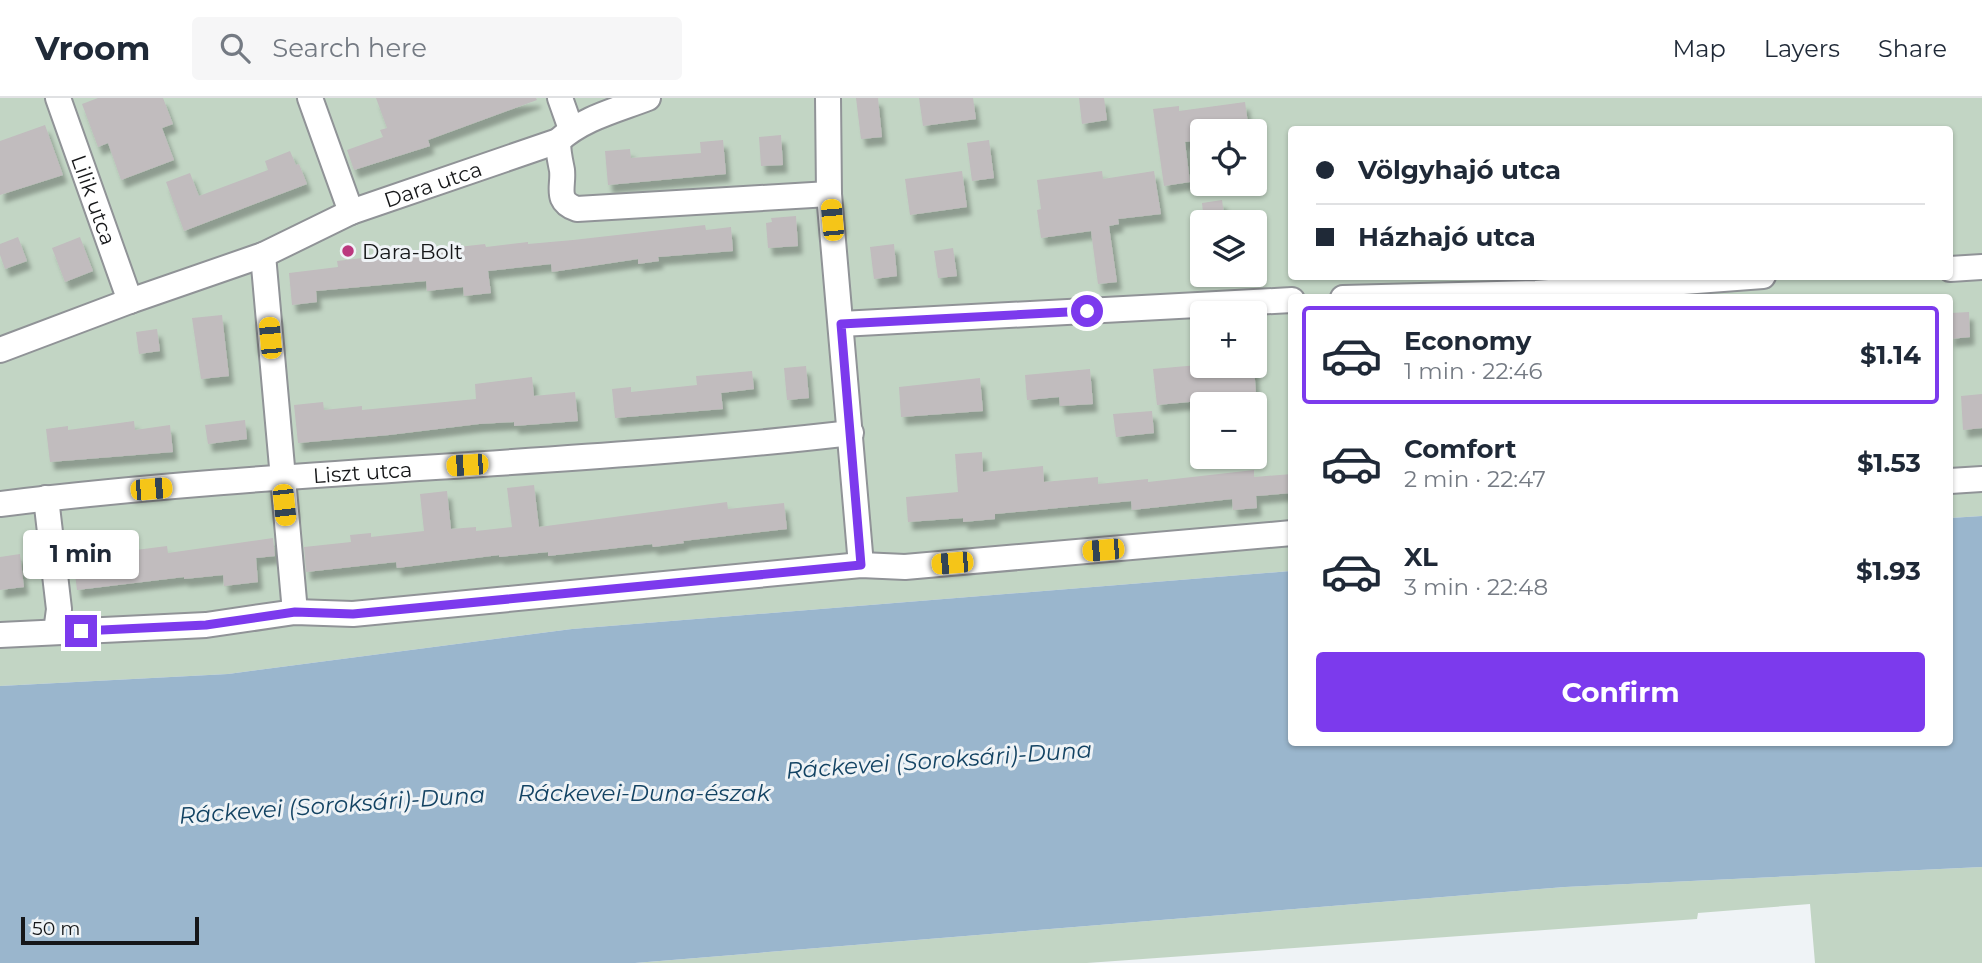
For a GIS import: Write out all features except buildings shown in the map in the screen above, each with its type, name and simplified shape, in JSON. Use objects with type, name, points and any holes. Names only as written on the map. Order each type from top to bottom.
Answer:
[{"type":"street","name":"Lilik utca","points":[[58,98],[130,301]]},
{"type":"street","points":[[310,98],[351,212]]},
{"type":"street","points":[[560,98],[564,135],[558,156],[562,173],[560,186],[568,206],[577,209],[829,194]]},
{"type":"street","name":"Dara utca","points":[[0,350],[263,255],[351,212],[564,135],[648,98]]},
{"type":"street","points":[[828,98],[829,194],[861,565]]},
{"type":"street","points":[[263,255],[295,612]]},
{"type":"street","points":[[1953,269],[1982,267]]},
{"type":"street","points":[[1497,294],[1710,280]]},
{"type":"street","points":[[841,324],[1288,300]]},
{"type":"street","name":"Liszt utca","points":[[0,503],[282,478],[748,445],[851,433]]},
{"type":"street","points":[[1953,481],[1982,478]]},
{"type":"street","points":[[46,498],[59,609],[56,632]]},
{"type":"street","points":[[0,635],[206,625],[295,612],[353,614],[861,565],[905,567],[1288,533]]},
{"type":"green space","points":[[0,98],[1982,98],[1982,516],[1953,518],[1953,294],[1288,294],[1288,571],[572,629],[228,674],[0,686]]},
{"type":"green space","points":[[1982,867],[1982,963],[1815,963],[1810,904],[1698,913],[1697,919],[1087,963],[635,963],[1565,887]]},
{"type":"water","name":"Ráckevei-Duna-észak","points":[[1982,516],[1982,867],[1565,887],[635,963],[0,963],[0,686],[228,674],[572,629],[1288,571],[1288,746],[1953,746],[1953,518]]},
{"type":"place","name":"Dara-Bolt","points":[[348,251]]},
{"type":"route","points":[[81,631],[206,625],[295,612],[353,614],[861,565],[841,324],[1087,311]]},
{"type":"water label","name":"Ráckevei (Soroksári)-Duna","points":[[939,760]]},
{"type":"water label","name":"Ráckevei (Soroksári)-Duna","points":[[332,805]]}]
